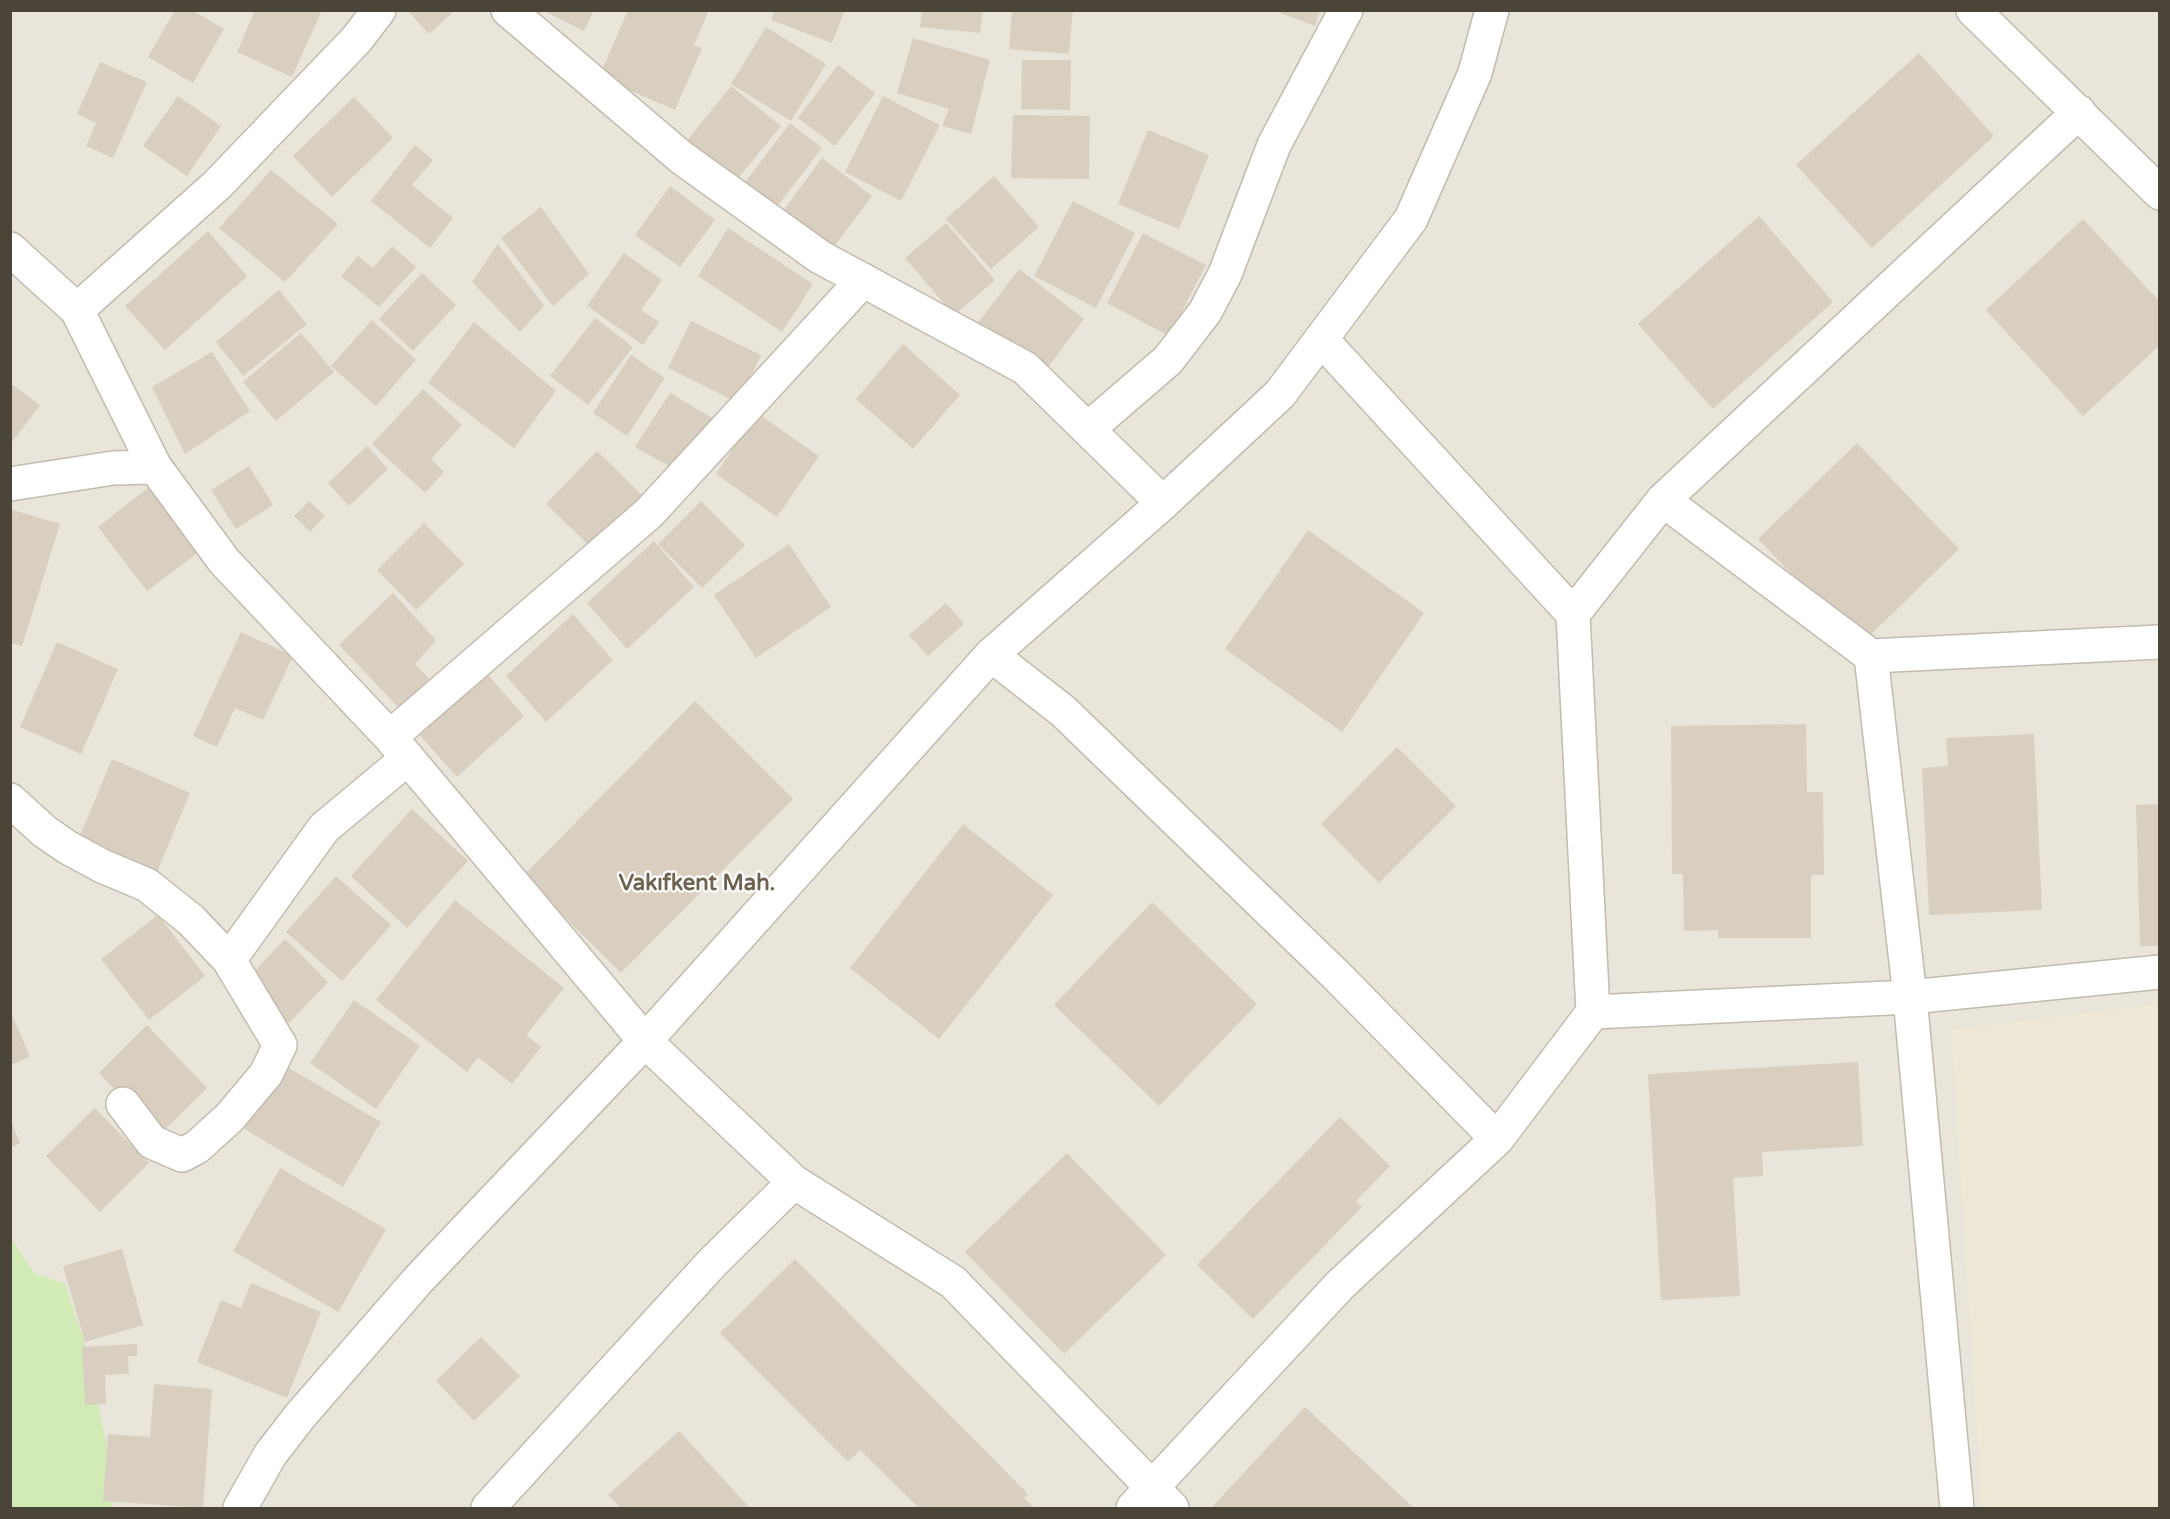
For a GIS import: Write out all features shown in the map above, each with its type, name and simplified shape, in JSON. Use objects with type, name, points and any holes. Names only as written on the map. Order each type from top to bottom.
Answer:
[{"type":"street","points":[[77,310],[217,185],[357,39],[379,10]]},
{"type":"street","points":[[508,10],[682,158],[820,258],[1025,369],[1163,503]]},
{"type":"street","points":[[1088,429],[1168,360],[1205,312],[1225,274],[1274,145],[1346,10]]},
{"type":"street","points":[[243,1507],[270,1455],[300,1416],[411,1288],[645,1041],[991,656],[1163,503],[1280,394],[1411,219],[1475,73],[1492,10]]},
{"type":"street","points":[[1973,10],[2160,193]]},
{"type":"street","points":[[1573,614],[1663,500],[2079,112]]},
{"type":"street","points":[[10,249],[77,310],[155,467],[224,561],[399,747],[645,1041],[794,1182],[953,1282],[1152,1502],[1340,1286],[1497,1138],[1593,1012],[1573,614],[1321,339]]},
{"type":"street","points":[[230,960],[324,828],[399,747],[649,513],[863,280]]},
{"type":"street","points":[[10,484],[113,468],[155,467]]},
{"type":"street","points":[[1663,500],[1871,656],[2160,642]]},
{"type":"street","points":[[991,656],[1064,711],[1337,976],[1497,1138]]},
{"type":"street","points":[[1871,656],[1910,997],[1957,1509]]},
{"type":"street","points":[[10,800],[44,831],[67,848],[147,885],[191,920],[230,960],[280,1045],[266,1074],[229,1118],[197,1147],[182,1155],[152,1142],[123,1104]]},
{"type":"street","points":[[1593,1012],[1910,997],[2160,972]]},
{"type":"street","points":[[488,1509],[712,1263],[794,1182]]},
{"type":"shaded area","points":[[11,11],[2159,11],[2159,1508],[11,1508]]},
{"type":"shaded area","points":[[2159,1004],[2159,1508],[1982,1508],[1951,1030]]},
{"type":"green space","points":[[10,1236],[34,1273],[65,1284],[88,1353],[115,1488],[112,1508],[11,1508]]},
{"type":"building","points":[[175,10],[192,10],[224,29],[193,83],[148,57]]},
{"type":"building","points":[[255,10],[322,10],[292,77],[237,52]]},
{"type":"building","points":[[407,10],[450,10],[452,13],[429,34]]},
{"type":"building","points":[[542,10],[594,10],[584,31]]},
{"type":"building","points":[[628,10],[709,10],[694,45],[702,48],[675,110],[599,77]]},
{"type":"building","points":[[775,10],[845,10],[832,43],[771,20]]},
{"type":"building","points":[[922,10],[983,10],[980,33],[920,27]]},
{"type":"building","points":[[1012,10],[1073,10],[1069,54],[1009,49]]},
{"type":"building","points":[[1272,10],[1320,10],[1315,26]]},
{"type":"building","points":[[766,27],[826,64],[791,121],[731,84]]},
{"type":"building","points":[[913,38],[990,60],[971,134],[942,126],[949,109],[897,93]]},
{"type":"building","points":[[1919,53],[1994,136],[1872,248],[1796,165]]},
{"type":"building","points":[[1022,60],[1071,60],[1070,110],[1021,109]]},
{"type":"building","points":[[100,62],[147,82],[113,158],[86,146],[96,123],[77,114]]},
{"type":"building","points":[[838,65],[875,93],[835,146],[798,118]]},
{"type":"building","points":[[731,86],[781,126],[735,182],[686,142]]},
{"type":"building","points":[[178,96],[221,126],[187,176],[143,146]]},
{"type":"building","points":[[883,96],[940,125],[901,201],[845,172]]},
{"type":"building","points":[[354,97],[393,138],[332,197],[293,156]]},
{"type":"building","points":[[1013,115],[1090,116],[1089,179],[1011,178]]},
{"type":"building","points":[[790,123],[822,148],[772,213],[740,189]]},
{"type":"building","points":[[1148,130],[1209,155],[1179,229],[1118,204]]},
{"type":"building","points":[[415,145],[433,160],[412,185],[453,218],[430,248],[371,201]]},
{"type":"building","points":[[822,158],[872,196],[827,256],[777,219]]},
{"type":"building","points":[[271,170],[338,224],[285,282],[219,228]]},
{"type":"building","points":[[994,176],[1039,227],[991,269],[946,219]]},
{"type":"building","points":[[670,186],[715,220],[680,267],[635,235]]},
{"type":"building","points":[[1073,201],[1135,233],[1096,308],[1034,276]]},
{"type":"building","points":[[541,207],[589,274],[553,306],[501,238]]},
{"type":"building","points":[[1759,216],[1833,302],[1713,409],[1638,324]]},
{"type":"building","points":[[2083,219],[2160,302],[2160,345],[2083,416],[1986,310]]},
{"type":"building","points":[[946,223],[995,280],[954,315],[905,258]]},
{"type":"building","points":[[728,228],[813,284],[782,332],[698,276]]},
{"type":"building","points":[[208,231],[247,276],[165,350],[125,306]]},
{"type":"building","points":[[1143,233],[1206,265],[1169,336],[1107,303]]},
{"type":"building","points":[[498,244],[544,306],[520,332],[472,282]]},
{"type":"building","points":[[392,246],[416,267],[379,307],[341,276],[358,256],[373,268]]},
{"type":"building","points":[[624,253],[662,280],[641,310],[659,322],[643,345],[587,306]]},
{"type":"building","points":[[1019,269],[1084,319],[1040,378],[974,328]]},
{"type":"building","points":[[422,273],[456,305],[413,351],[379,319]]},
{"type":"building","points":[[279,290],[307,324],[243,376],[216,342]]},
{"type":"building","points":[[595,318],[633,347],[588,405],[550,376]]},
{"type":"building","points":[[372,320],[416,360],[376,406],[331,366]]},
{"type":"building","points":[[691,321],[761,355],[739,403],[668,368]]},
{"type":"building","points":[[474,322],[556,391],[514,448],[428,383]]},
{"type":"building","points":[[301,333],[334,372],[276,421],[243,382]]},
{"type":"building","points":[[903,344],[960,395],[913,449],[856,399]]},
{"type":"building","points":[[212,352],[250,411],[185,454],[152,387]]},
{"type":"building","points":[[631,355],[665,378],[627,436],[593,413]]},
{"type":"building","points":[[10,383],[40,405],[10,445]]},
{"type":"building","points":[[423,389],[462,425],[431,459],[444,472],[425,493],[372,444]]},
{"type":"building","points":[[670,393],[719,422],[681,473],[635,447]]},
{"type":"building","points":[[757,413],[819,456],[777,517],[716,474]]},
{"type":"building","points":[[1857,443],[1959,549],[1860,645],[1758,539]]},
{"type":"building","points":[[367,446],[388,469],[349,506],[328,483]]},
{"type":"building","points":[[597,451],[647,500],[597,553],[546,504]]},
{"type":"building","points":[[249,466],[273,505],[236,529],[211,490]]},
{"type":"building","points":[[149,487],[199,552],[147,591],[98,527]]},
{"type":"building","points":[[309,501],[325,516],[310,532],[294,516]]},
{"type":"building","points":[[701,501],[745,545],[702,588],[658,544]]},
{"type":"building","points":[[10,509],[60,524],[22,646],[10,643]]},
{"type":"building","points":[[424,523],[464,564],[416,610],[377,570]]},
{"type":"building","points":[[1308,530],[1424,613],[1342,732],[1225,649]]},
{"type":"building","points":[[654,541],[694,587],[627,649],[587,603]]},
{"type":"building","points":[[789,544],[831,607],[756,658],[714,595]]},
{"type":"building","points":[[393,593],[436,640],[415,664],[429,679],[399,708],[339,645]]},
{"type":"building","points":[[946,603],[964,624],[928,656],[909,635]]},
{"type":"building","points":[[573,614],[613,660],[546,722],[506,676]]},
{"type":"building","points":[[241,632],[293,656],[263,720],[235,708],[217,747],[193,736]]},
{"type":"building","points":[[57,642],[118,669],[81,754],[20,727]]},
{"type":"building","points":[[483,669],[524,716],[457,777],[416,731]]},
{"type":"building","points":[[695,701],[793,799],[621,973],[523,876]]},
{"type":"building","points":[[1806,724],[1807,792],[1823,792],[1824,875],[1811,875],[1811,938],[1718,938],[1718,930],[1684,931],[1683,874],[1672,874],[1671,726]]},
{"type":"building","points":[[2034,734],[2042,910],[1929,915],[1922,768],[1948,766],[1946,738]]},
{"type":"building","points":[[1397,747],[1456,806],[1379,883],[1321,824]]},
{"type":"building","points":[[112,759],[190,793],[152,884],[74,850]]},
{"type":"building","points":[[2160,804],[2160,946],[2140,946],[2136,805]]},
{"type":"building","points":[[412,809],[468,861],[407,928],[351,876]]},
{"type":"building","points":[[963,824],[1053,895],[939,1039],[850,968]]},
{"type":"building","points":[[336,876],[391,925],[342,981],[286,932]]},
{"type":"building","points":[[455,900],[564,988],[526,1035],[541,1047],[512,1084],[478,1057],[467,1072],[376,1000]]},
{"type":"building","points":[[1152,902],[1257,1004],[1159,1106],[1054,1005]]},
{"type":"building","points":[[158,915],[205,976],[149,1020],[101,959]]},
{"type":"building","points":[[285,939],[328,982],[289,1023],[245,981]]},
{"type":"building","points":[[354,1000],[420,1046],[376,1109],[310,1063]]},
{"type":"building","points":[[10,1010],[30,1057],[10,1065]]},
{"type":"building","points":[[147,1025],[207,1088],[159,1135],[99,1073]]},
{"type":"building","points":[[1858,1062],[1863,1146],[1762,1152],[1763,1176],[1733,1178],[1740,1296],[1661,1300],[1648,1074]]},
{"type":"building","points":[[282,1064],[381,1122],[343,1187],[244,1129]]},
{"type":"building","points":[[95,1108],[149,1163],[100,1212],[46,1156]]},
{"type":"building","points":[[1340,1117],[1390,1166],[1356,1201],[1362,1207],[1253,1319],[1197,1265]]},
{"type":"building","points":[[10,1119],[20,1143],[10,1148]]},
{"type":"building","points":[[1067,1153],[1166,1255],[1064,1354],[965,1252]]},
{"type":"building","points":[[280,1168],[386,1229],[338,1312],[233,1251]]},
{"type":"building","points":[[122,1249],[143,1325],[85,1342],[63,1266]]},
{"type":"building","points":[[795,1259],[1028,1494],[1024,1498],[1035,1508],[919,1508],[860,1450],[848,1462],[720,1333]]},
{"type":"building","points":[[251,1283],[321,1312],[287,1398],[197,1362],[221,1300],[241,1308]]},
{"type":"building","points":[[481,1337],[520,1376],[474,1421],[436,1381]]},
{"type":"building","points":[[137,1344],[137,1356],[128,1356],[129,1374],[105,1375],[106,1404],[85,1405],[82,1347]]},
{"type":"building","points":[[154,1384],[212,1389],[203,1508],[103,1501],[108,1434],[150,1437]]},
{"type":"building","points":[[1305,1407],[1414,1508],[1211,1508]]},
{"type":"building","points":[[679,1431],[750,1508],[621,1508],[608,1495]]},
{"type":"district","name":"Vakıfkent Mah.","points":[[697,884]]}]
